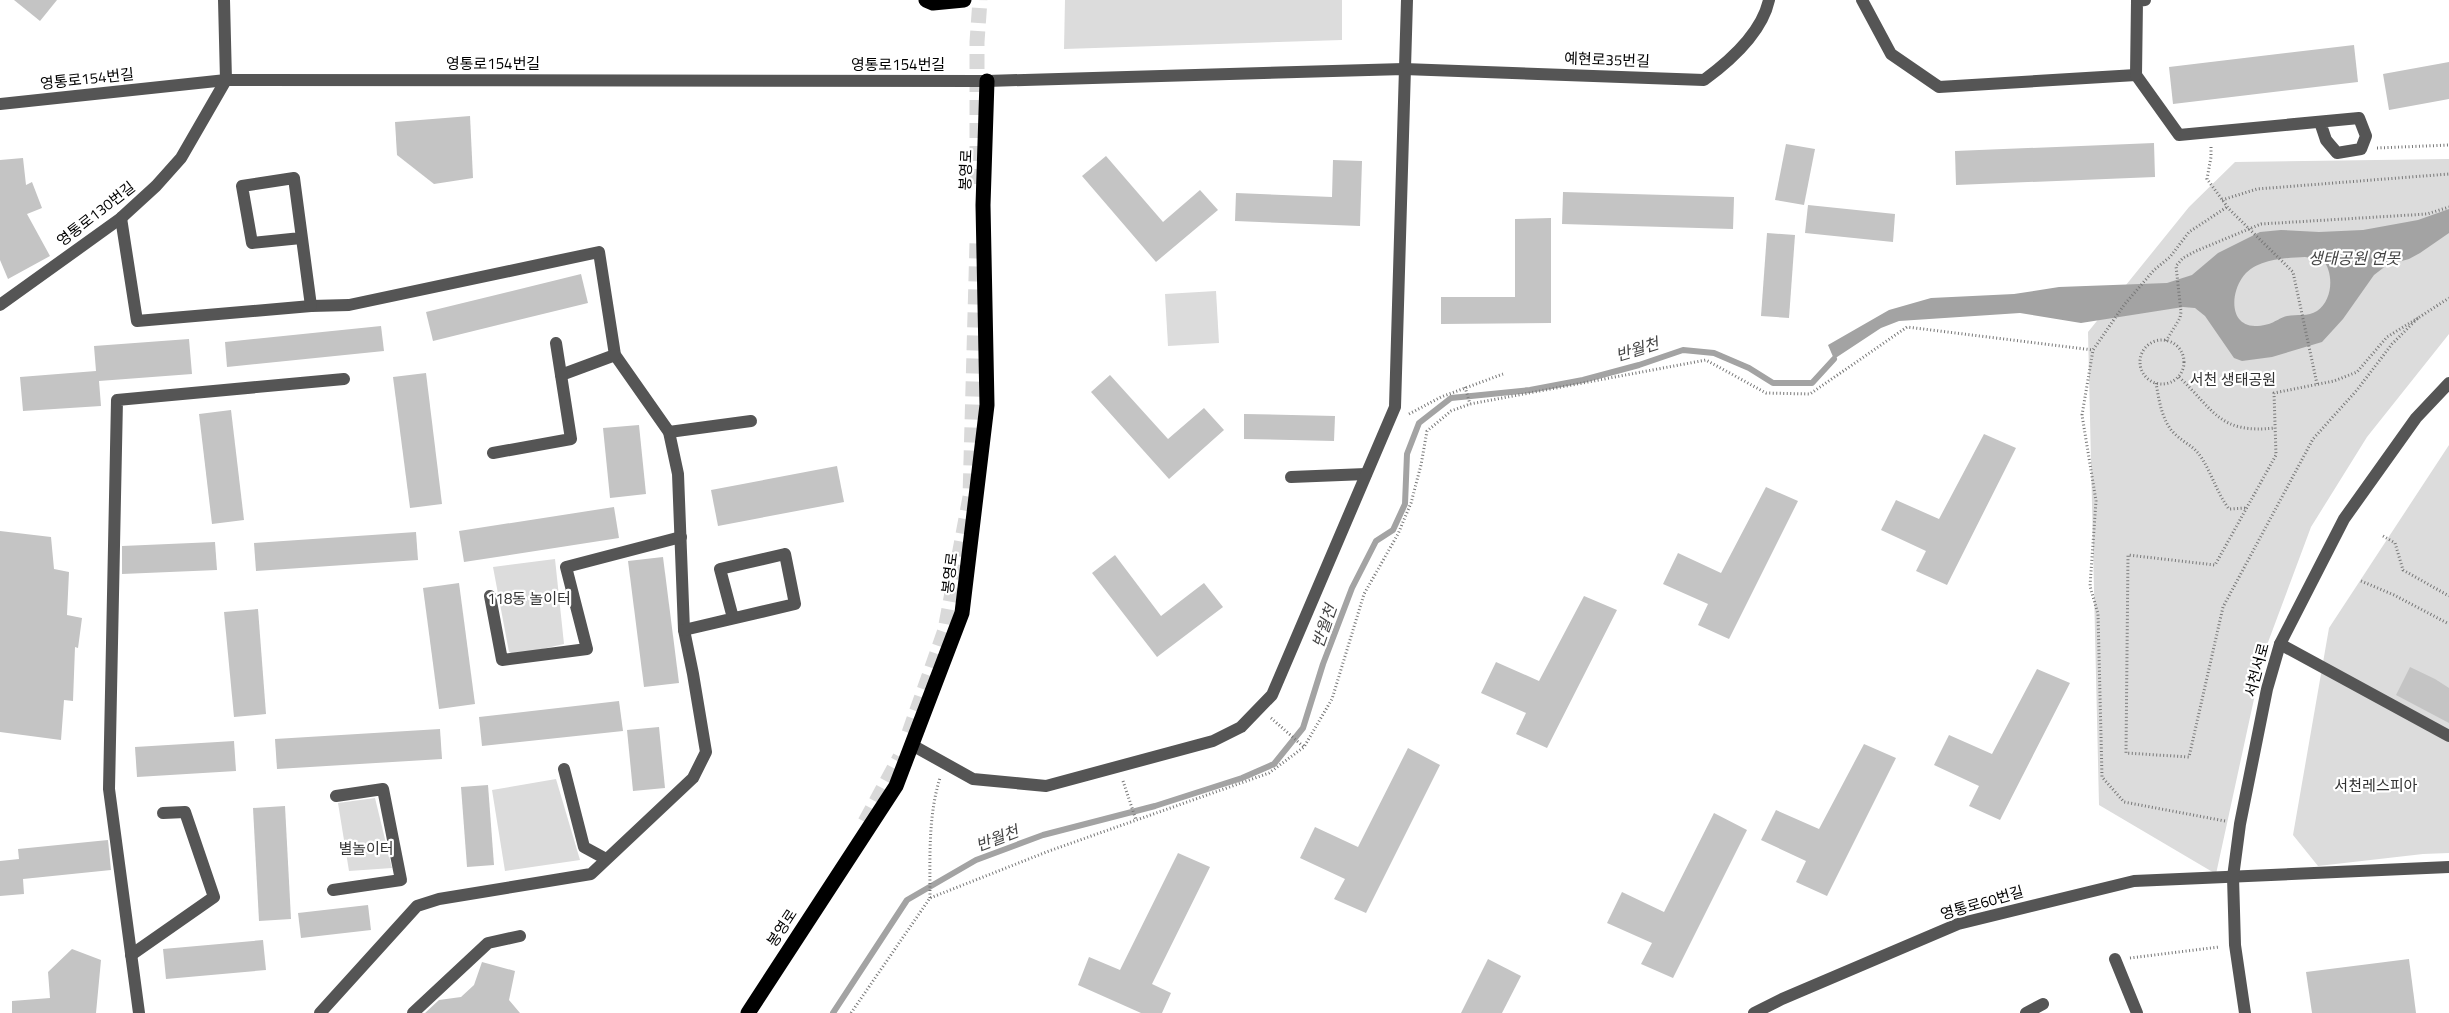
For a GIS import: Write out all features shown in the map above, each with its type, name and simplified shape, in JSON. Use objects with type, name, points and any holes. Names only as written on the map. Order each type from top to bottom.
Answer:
[{"type":"highway","points":[[926,0],[933,3],[964,0]]},
{"type":"highway","name":"봉영로","points":[[748,1013],[896,786],[962,613],[987,406],[982,205],[987,81]]},
{"type":"street","points":[[224,0],[226,80]]},
{"type":"street","points":[[912,745],[973,779],[1046,786],[1213,741],[1241,727],[1272,695],[1395,407],[1407,0]]},
{"type":"street","name":"예현로35번길","points":[[987,81],[1404,69],[1704,80],[1720,68],[1744,44],[1767,10],[1769,0]]},
{"type":"street","points":[[1862,0],[1891,54],[1939,88],[2136,75]]},
{"type":"street","points":[[2140,0],[2136,75],[2179,135],[2359,118],[2366,136],[2361,149],[2337,153],[2326,140],[2320,122]]},
{"type":"street","name":"영통로154번길","points":[[0,104],[226,80],[987,81]]},
{"type":"street","name":"영통로130번길","points":[[0,305],[122,218],[156,186],[181,158],[226,80]]},
{"type":"street","points":[[301,238],[252,243],[242,186],[294,178],[311,306]]},
{"type":"street","points":[[122,218],[137,321],[311,306],[349,305],[599,252],[615,355],[669,432],[678,474],[684,630],[694,674],[706,752],[693,778],[591,874],[439,899],[417,906],[320,1013]]},
{"type":"street","points":[[493,453],[571,439],[556,343]]},
{"type":"street","points":[[561,375],[615,355]]},
{"type":"street","points":[[139,1013],[109,790],[117,400],[344,379]]},
{"type":"street","name":"서천서로","points":[[2245,1013],[2235,945],[2233,877],[2240,824],[2267,689],[2280,644],[2344,519],[2416,418],[2449,383]]},
{"type":"street","points":[[669,432],[751,421]]},
{"type":"street","points":[[1291,476],[1366,474]]},
{"type":"street","points":[[490,596],[502,660],[587,649],[566,567],[681,537]]},
{"type":"street","points":[[684,630],[795,604],[785,554],[720,569],[733,618]]},
{"type":"street","points":[[2280,644],[2449,736]]},
{"type":"street","points":[[564,769],[584,847],[606,859]]},
{"type":"street","points":[[334,890],[400,880],[383,789],[336,796]]},
{"type":"street","points":[[131,955],[214,897],[185,812],[163,813]]},
{"type":"street","name":"영통로60번길","points":[[1754,1013],[1782,999],[1958,924],[2134,882],[2449,867]]},
{"type":"street","points":[[413,1013],[488,943],[520,936]]},
{"type":"street","points":[[2115,959],[2136,1013]]},
{"type":"street","points":[[2026,1013],[2043,1004]]},
{"type":"path","points":[[2210,132],[2211,157],[2207,179],[2228,208],[2293,272],[2317,384]]},
{"type":"path","points":[[2361,149],[2449,146]]},
{"type":"path","points":[[2222,200],[2257,189],[2449,174]]},
{"type":"path","points":[[2166,341],[2180,318],[2181,312],[2175,271],[2176,266],[2183,258],[2196,251],[2261,224],[2427,214],[2449,207]]},
{"type":"path","points":[[2228,208],[2189,232],[2170,257],[2154,270],[2124,305],[2093,350],[2082,415],[2096,501],[2090,586],[2098,614],[2102,777],[2124,802],[2240,824]]},
{"type":"path","points":[[2418,318],[2392,344],[2357,390],[2313,439],[2223,607],[2189,757],[2126,754],[2128,555],[2215,565],[2276,455],[2274,393],[2317,384],[2358,372],[2387,337],[2449,298]]},
{"type":"path","points":[[851,1013],[930,898],[1049,851],[1269,773],[1304,747],[1332,699],[1364,594],[1398,534],[1412,503],[1427,431],[1451,411],[1470,404],[1706,360],[1766,393],[1810,394],[1907,327],[2093,350]]},
{"type":"path","points":[[2156,384],[2166,384],[2179,377],[2185,362],[2183,355],[2174,343],[2166,341],[2151,343],[2140,360],[2143,373],[2156,384],[2162,412],[2174,434],[2196,448],[2208,468],[2218,494],[2229,509],[2247,508]]},
{"type":"path","points":[[1395,407],[1410,415],[1441,397],[1503,374]]},
{"type":"path","points":[[2179,377],[2201,398],[2216,418],[2237,427],[2255,431],[2275,428]]},
{"type":"path","points":[[1465,387],[1470,404]]},
{"type":"path","points":[[2383,536],[2395,543],[2402,570],[2449,596]]},
{"type":"path","points":[[2360,581],[2394,595],[2449,624]]},
{"type":"path","points":[[1274,720],[1304,747]]},
{"type":"path","points":[[1118,767],[1136,820]]},
{"type":"path","points":[[930,898],[930,840],[935,793]]},
{"type":"path","points":[[2115,959],[2235,945]]},
{"type":"green space","points":[[1065,0],[1342,0],[1342,40],[1064,49]]},
{"type":"green space","name":"서천 생태공원","points":[[2449,159],[2449,334],[2367,437],[2311,527],[2264,653],[2216,874],[2099,805],[2088,332],[2189,207],[2235,162]]},
{"type":"green space","points":[[1216,291],[1219,343],[1168,346],[1165,294]]},
{"type":"green space","name":"서천레스피아","points":[[2449,445],[2449,853],[2423,854],[2318,866],[2293,835],[2329,628]]},
{"type":"green space","name":"118동 놀이터","points":[[555,559],[564,644],[516,655],[509,652],[493,567]]},
{"type":"green space","points":[[556,779],[580,860],[505,871],[492,790]]},
{"type":"green space","name":"별놀이터","points":[[375,798],[392,868],[349,871],[338,803]]},
{"type":"water","name":"생태공원 연못","points":[[2449,209],[2449,233],[2420,253],[2409,259],[2387,265],[2374,275],[2343,319],[2322,342],[2272,357],[2242,361],[2234,358],[2205,316],[2195,308],[2183,307],[2081,323],[2020,313],[1899,321],[1881,328],[1834,359],[1828,345],[1889,310],[1931,298],[2014,294],[2059,287],[2167,283],[2192,275],[2218,253],[2260,232],[2281,230],[2319,232],[2363,230],[2418,220]],"holes":[[[2305,257],[2323,260],[2329,272],[2330,286],[2326,300],[2317,311],[2306,315],[2287,316],[2261,326],[2247,324],[2240,320],[2235,308],[2236,292],[2242,278],[2254,267],[2279,259]]]},
{"type":"building","points":[[14,0],[57,0],[40,21]]},
{"type":"building","points":[[2354,45],[2358,82],[2173,104],[2169,67]]},
{"type":"building","points":[[2449,62],[2449,99],[2389,110],[2383,74]]},
{"type":"building","points":[[470,116],[473,178],[434,184],[397,155],[395,122]]},
{"type":"building","points":[[2154,143],[2155,177],[1956,185],[1955,151]]},
{"type":"building","points":[[1786,144],[1815,149],[1804,205],[1775,200]]},
{"type":"building","points":[[1106,156],[1163,222],[1200,190],[1218,210],[1156,262],[1082,176]]},
{"type":"building","points":[[23,158],[26,185],[32,182],[42,208],[27,214],[50,256],[8,279],[0,260],[0,160]]},
{"type":"building","points":[[1333,160],[1362,161],[1360,226],[1235,221],[1236,193],[1332,197]]},
{"type":"building","points":[[1563,192],[1734,197],[1733,229],[1562,224]]},
{"type":"building","points":[[1808,205],[1895,214],[1893,242],[1805,233]]},
{"type":"building","points":[[1551,218],[1551,323],[1441,324],[1441,297],[1515,297],[1515,219]]},
{"type":"building","points":[[1767,233],[1795,235],[1789,318],[1761,316]]},
{"type":"building","points":[[581,274],[588,303],[433,341],[426,312]]},
{"type":"building","points":[[381,326],[384,351],[227,367],[225,342]]},
{"type":"building","points":[[189,339],[192,374],[99,381],[101,406],[23,411],[20,377],[96,371],[94,346]]},
{"type":"building","points":[[426,373],[442,504],[410,508],[393,377]]},
{"type":"building","points":[[1110,375],[1168,439],[1204,408],[1224,430],[1169,479],[1091,392]]},
{"type":"building","points":[[231,410],[244,520],[212,524],[199,414]]},
{"type":"building","points":[[1244,414],[1335,416],[1334,441],[1244,439]]},
{"type":"building","points":[[639,425],[646,494],[610,498],[603,428]]},
{"type":"building","points":[[1984,434],[2016,448],[1947,585],[1916,571],[1926,551],[1881,530],[1896,500],[1939,519]]},
{"type":"building","points":[[837,466],[844,502],[718,526],[711,490]]},
{"type":"building","points":[[1766,487],[1798,501],[1729,639],[1698,625],[1708,604],[1663,584],[1678,553],[1721,573]]},
{"type":"building","points":[[614,507],[619,538],[464,562],[459,531]]},
{"type":"building","points":[[0,531],[51,537],[54,569],[69,572],[67,615],[82,618],[78,648],[75,647],[73,701],[64,700],[61,740],[0,732]]},
{"type":"building","points":[[416,532],[418,560],[256,571],[254,543]]},
{"type":"building","points":[[215,542],[217,570],[122,574],[122,546]]},
{"type":"building","points":[[1115,555],[1161,616],[1204,583],[1223,607],[1157,657],[1092,573]]},
{"type":"building","points":[[663,557],[679,683],[644,687],[628,561]]},
{"type":"building","points":[[459,583],[475,704],[439,709],[423,588]]},
{"type":"building","points":[[1584,596],[1617,610],[1547,748],[1516,734],[1526,713],[1481,693],[1496,662],[1539,681]]},
{"type":"building","points":[[258,609],[266,714],[234,717],[224,612]]},
{"type":"building","points":[[2410,667],[2449,688],[2449,723],[2396,695]]},
{"type":"building","points":[[2037,669],[2070,683],[2000,820],[1969,806],[1979,786],[1934,765],[1949,735],[1992,754]]},
{"type":"building","points":[[619,701],[623,731],[482,746],[479,717]]},
{"type":"building","points":[[659,727],[665,788],[633,791],[627,730]]},
{"type":"building","points":[[440,729],[442,759],[277,769],[275,739]]},
{"type":"building","points":[[234,741],[236,771],[137,777],[135,747]]},
{"type":"building","points":[[1864,744],[1896,758],[1827,896],[1796,882],[1806,861],[1761,840],[1776,810],[1819,829]]},
{"type":"building","points":[[1408,748],[1440,765],[1366,913],[1334,899],[1345,879],[1300,858],[1315,827],[1358,847]]},
{"type":"building","points":[[488,785],[494,865],[467,867],[461,787]]},
{"type":"building","points":[[285,806],[291,919],[259,921],[253,808]]},
{"type":"building","points":[[1714,813],[1747,830],[1673,978],[1641,964],[1652,943],[1607,923],[1622,892],[1664,912]]},
{"type":"building","points":[[108,840],[111,870],[23,879],[24,894],[0,896],[0,861],[19,859],[18,849]]},
{"type":"building","points":[[1178,853],[1210,867],[1152,984],[1171,993],[1162,1013],[1141,1013],[1078,985],[1089,957],[1120,970]]},
{"type":"building","points":[[368,905],[371,930],[301,938],[298,913]]},
{"type":"building","points":[[263,940],[266,970],[166,979],[163,949]]},
{"type":"building","points":[[72,949],[101,960],[96,1013],[12,1013],[12,1001],[50,998],[48,972]]},
{"type":"building","points":[[1488,959],[1521,976],[1502,1013],[1461,1013]]},
{"type":"building","points":[[2409,959],[2416,1013],[2312,1013],[2306,972]]},
{"type":"building","points":[[482,962],[515,971],[509,1000],[520,1013],[425,1013],[439,1000],[461,997],[474,985]]},
{"type":"waterway","name":"반월천","points":[[833,1013],[907,900],[976,860],[1043,835],[1155,806],[1242,778],[1274,764],[1303,728],[1323,664],[1352,588],[1376,541],[1393,530],[1405,504],[1407,454],[1419,423],[1451,398],[1530,390],[1583,380],[1639,365],[1683,350],[1714,353],[1749,368],[1773,383],[1812,383],[1834,359]]},
{"type":"tunnel","points":[[977,184],[977,42],[980,0]]},
{"type":"tunnel","points":[[909,733],[945,630],[970,497],[977,242]]},
{"type":"tunnel","points":[[865,822],[900,757]]}]
